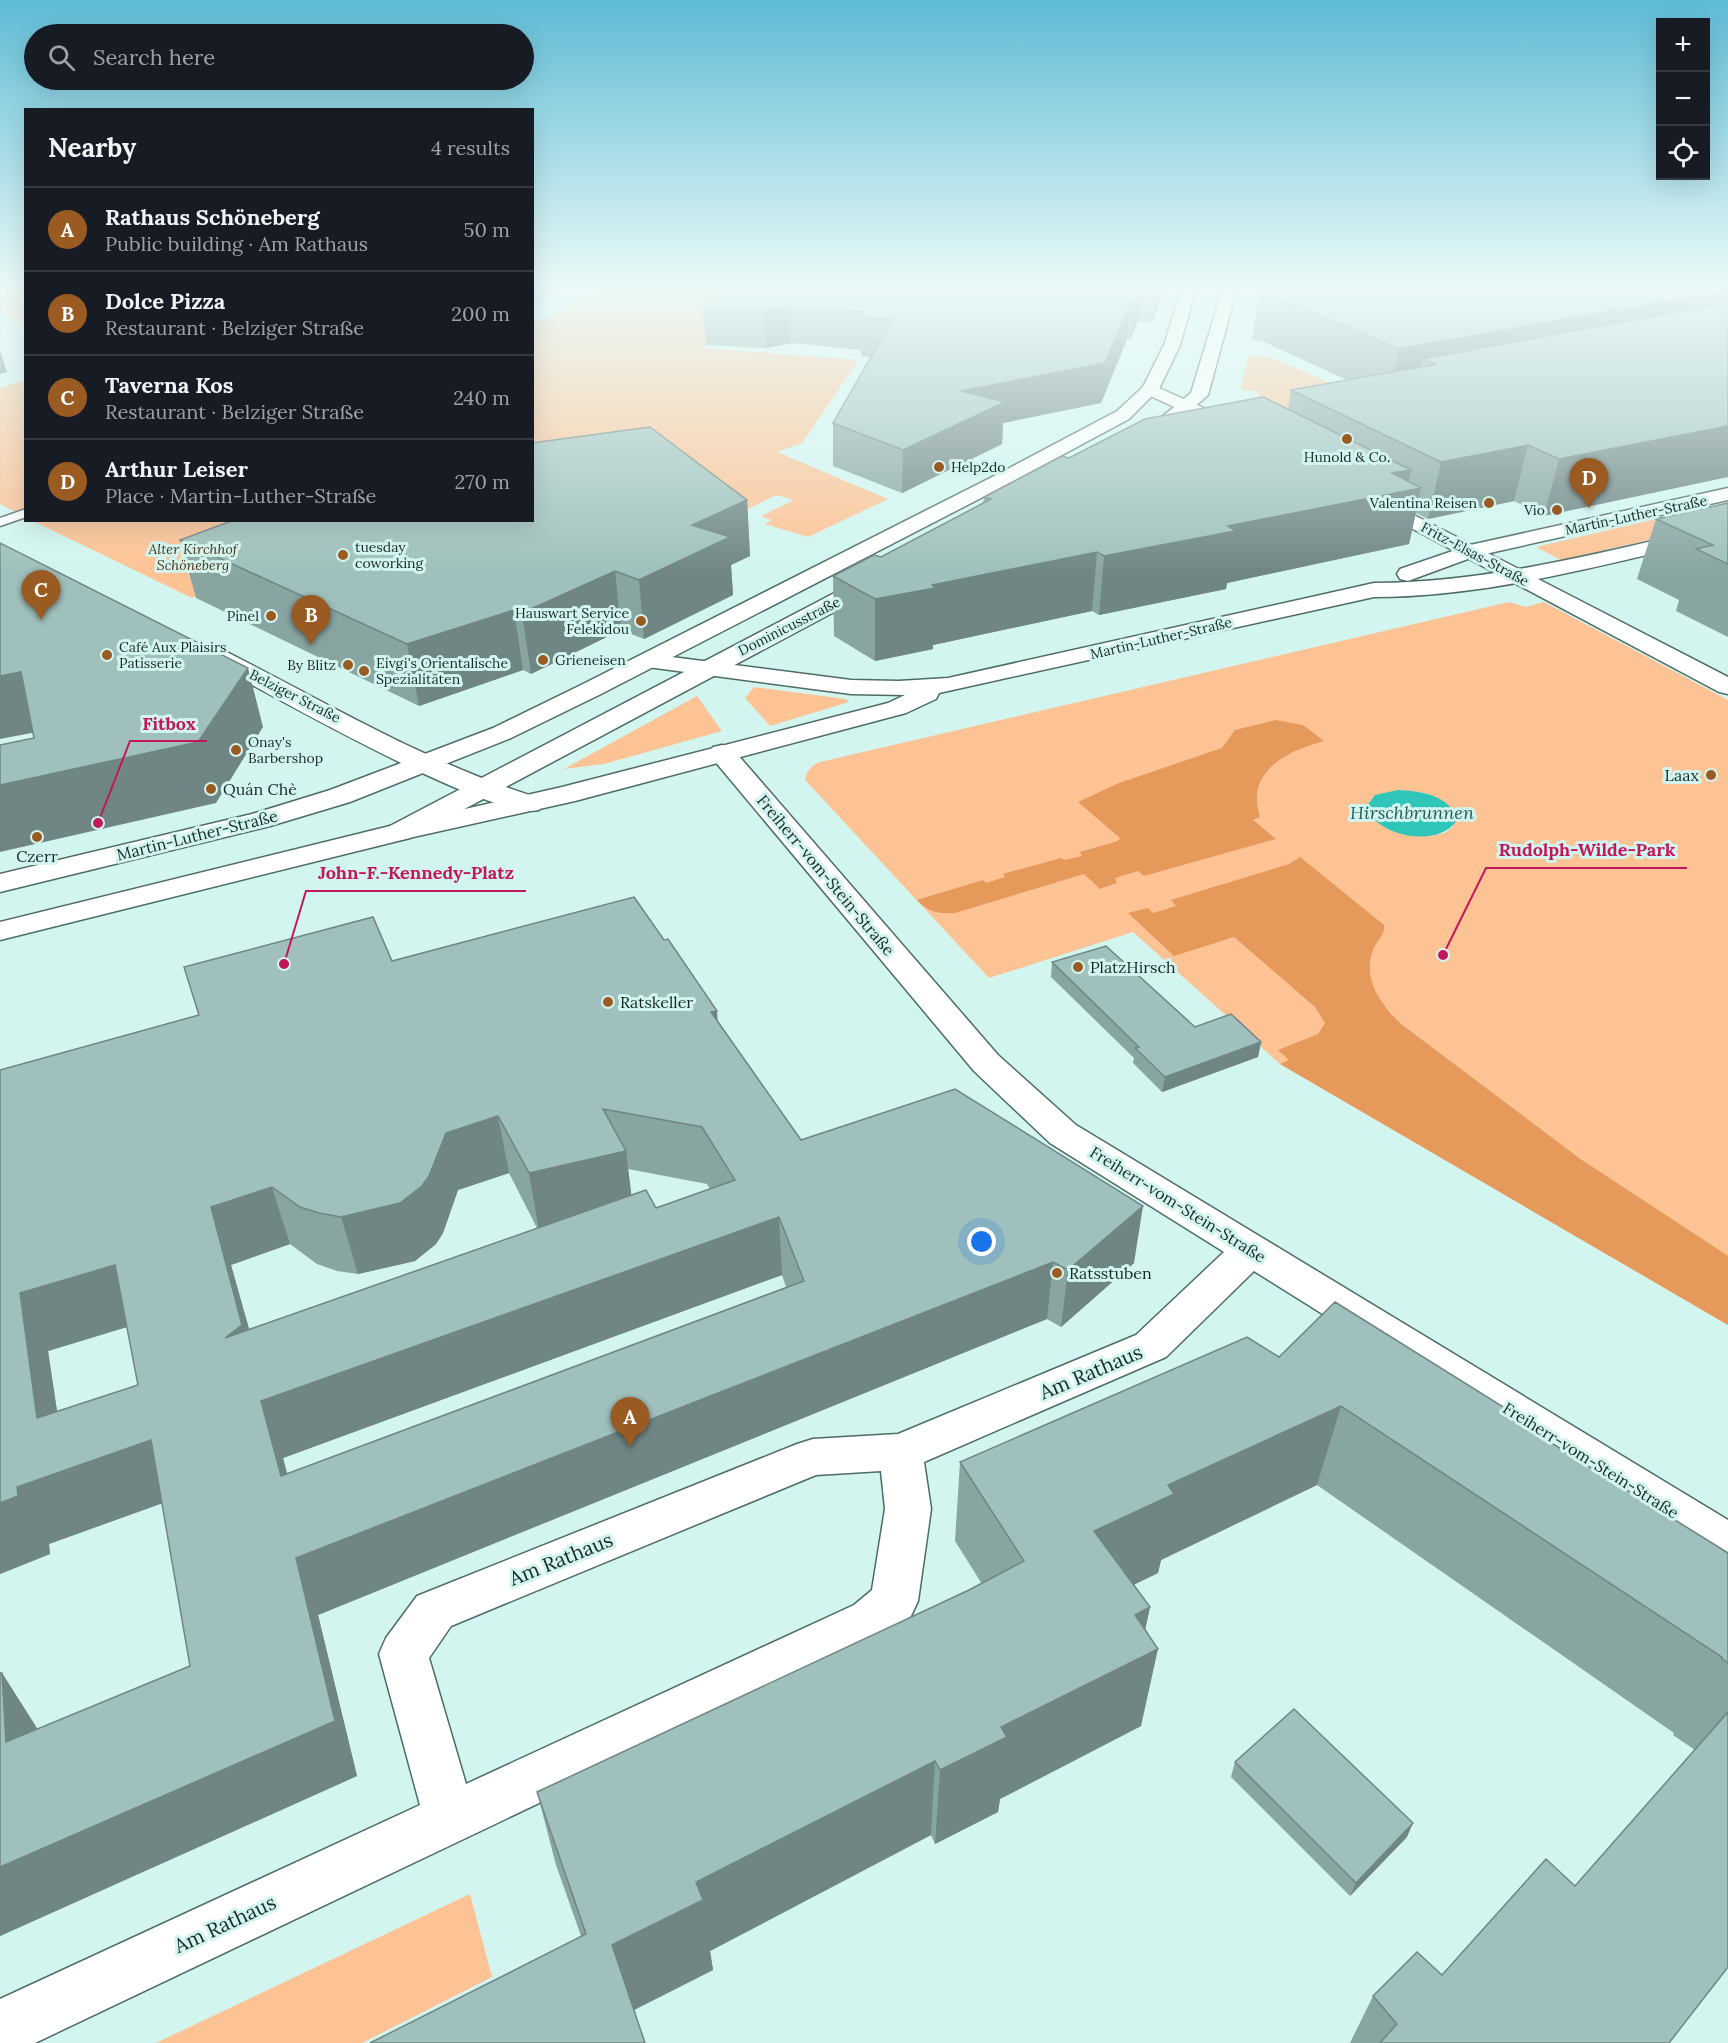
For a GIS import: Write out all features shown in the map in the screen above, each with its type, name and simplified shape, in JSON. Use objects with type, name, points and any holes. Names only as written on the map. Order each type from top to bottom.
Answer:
[{"type":"street","points":[[425,764],[502,733],[648,661],[1120,417],[1150,389],[1153,383]]},
{"type":"street","points":[[1125,446],[1162,425],[1189,406],[1199,395],[1202,383]]},
{"type":"street","points":[[1150,389],[1252,437]]},
{"type":"street","name":"Martin-Luther-Straße","points":[[1374,590],[1401,576],[1470,551],[1728,494]]},
{"type":"street","name":"Fritz-Elsas-Straße","points":[[1362,495],[1728,687]]},
{"type":"street","name":"Martin-Luther-Straße","points":[[648,661],[851,687],[899,688],[948,685],[1374,590],[1401,590],[1517,576],[1728,530]]},
{"type":"street","name":"Dominicusstraße","points":[[400,832],[889,573]]},
{"type":"street","name":"Belziger Straße","points":[[193,644],[425,764],[480,789],[530,804]]},
{"type":"street","name":"Martin-Luther-Straße","points":[[400,832],[530,804],[897,708],[948,685]]},
{"type":"street","name":"Freiherr-vom-Stein-Straße","points":[[722,753],[986,1063],[1063,1134],[1728,1544]]},
{"type":"street","name":"Martin-Luther-Straße","points":[[0,883],[260,820],[340,796],[425,764]]},
{"type":"street","points":[[0,931],[400,832]]},
{"type":"street","name":"Am Rathaus","points":[[450,1818],[403,1654],[434,1611],[813,1457],[901,1452],[1151,1346],[1252,1250]]},
{"type":"street","name":"Am Rathaus","points":[[0,2029],[872,1621],[894,1601],[908,1509],[901,1452]]},
{"type":"lane","points":[[0,522],[24,514]]},
{"type":"green space","points":[[24,383],[24,516],[0,504],[0,388]]},
{"type":"green space","points":[[534,383],[843,383],[802,443],[777,452],[888,499],[808,537],[765,524],[772,520],[761,516],[794,500],[776,495],[746,510],[534,479]]},
{"type":"green space","points":[[1242,383],[1331,383],[1362,397],[1289,411],[1257,403],[1259,391],[1241,390]]},
{"type":"green space","points":[[1728,502],[1728,522],[1561,560],[1536,547]]},
{"type":"green space","name":"Alter Kirchhof Schöneberg","points":[[35,522],[387,522],[192,598]]},
{"type":"green space","points":[[1509,602],[1526,607],[1544,602],[1728,700],[1728,1325],[1280,1064],[1133,932],[989,978],[805,780],[810,769],[820,762]],"holes":[[[1398,790],[1425,793],[1453,827],[1444,833],[1430,836]]]},
{"type":"green space","points":[[754,687],[846,699],[849,702],[770,726],[745,698]]},
{"type":"green space","points":[[697,696],[722,731],[604,764],[564,769]]},
{"type":"green space","points":[[470,1894],[492,1977],[362,2043],[156,2043]]},
{"type":"shaded area","points":[[1276,720],[1303,725],[1324,741],[1284,757],[1264,775],[1258,787],[1257,801],[1260,817],[1253,820],[1276,839],[1144,876],[1138,871],[1115,878],[1117,883],[1100,889],[1084,874],[955,913],[934,911],[917,900],[983,880],[986,883],[1005,877],[1003,874],[1061,858],[1065,860],[1082,856],[1080,852],[1118,841],[1120,838],[1078,802],[1119,783],[1222,748],[1235,730]]},
{"type":"shaded area","points":[[1300,857],[1384,925],[1382,935],[1373,950],[1370,971],[1380,1000],[1401,1024],[1579,1158],[1728,1256],[1728,1325],[1280,1064],[1289,1060],[1278,1050],[1318,1034],[1325,1023],[1315,1007],[1234,937],[1174,956],[1128,913],[1148,908],[1153,913],[1176,906],[1171,900],[1289,864]]},
{"type":"water","name":"Hirschbrunnen","points":[[1398,790],[1424,793],[1441,800],[1454,812],[1457,820],[1448,829],[1423,837],[1409,836],[1382,826],[1372,817],[1366,807],[1375,795]]},
{"type":"building","points":[[856,383],[1000,383],[961,391],[1005,402],[903,450],[833,423]]},
{"type":"building","points":[[1328,383],[1728,383],[1728,426],[1559,459],[1528,445],[1441,462],[1291,390]]},
{"type":"building","points":[[1263,397],[1411,470],[1392,473],[1421,488],[1228,526],[1235,531],[1104,556],[1097,552],[932,585],[935,588],[875,599],[833,576],[874,555],[881,557],[991,499],[984,497],[1062,456],[1069,458],[1145,419]]},
{"type":"building","points":[[650,427],[747,500],[692,525],[730,537],[639,580],[615,571],[522,613],[514,610],[407,644],[180,540],[229,522],[534,522],[534,443]]},
{"type":"building","points":[[1728,503],[1728,564],[1696,549],[1713,545],[1656,519]]},
{"type":"building","points":[[0,543],[248,668],[198,742],[0,785],[0,745],[34,738],[21,672],[0,676]]},
{"type":"building","points":[[634,897],[664,940],[668,939],[717,1011],[711,1012],[801,1140],[955,1089],[1143,1206],[1068,1270],[1053,1262],[296,1558],[335,1721],[0,1867],[0,1673],[2,1673],[6,1742],[190,1666],[151,1440],[17,1487],[18,1496],[0,1503],[0,1070],[199,1015],[184,967],[373,917],[392,961]],"holes":[[[603,1109],[702,1127],[735,1180],[656,1208],[646,1190],[225,1338],[242,1325],[211,1207],[272,1187],[300,1207],[341,1217],[400,1203],[422,1186],[429,1176],[446,1133],[498,1116],[529,1173],[626,1151]],[[779,1217],[804,1281],[281,1476],[261,1401]],[[115,1265],[138,1385],[37,1418],[20,1293]]]},
{"type":"building","points":[[1106,946],[1195,1027],[1231,1014],[1261,1042],[1165,1077],[1135,1048],[1139,1047],[1052,962]]},
{"type":"building","points":[[1335,1302],[1553,1438],[1550,1442],[1728,1553],[1728,1663],[1341,1406],[1168,1485],[1174,1494],[1094,1531],[1150,1607],[1135,1615],[1158,1649],[1001,1727],[1007,1737],[940,1770],[935,1761],[696,1882],[703,1900],[612,1945],[645,2043],[370,2043],[586,1934],[537,1792],[969,1590],[1024,1561],[960,1462],[1247,1337],[1279,1357]]},
{"type":"building","points":[[1294,1709],[1413,1823],[1356,1883],[1235,1762]]},
{"type":"building","points":[[1728,1712],[1728,1967],[1669,2043],[1380,2043],[1397,2024],[1373,1996],[1417,1952],[1442,1975],[1546,1859],[1575,1886]]},
{"type":"place","name":"Hunold & Co.","points":[[1347,439]]},
{"type":"place","name":"Help2do","points":[[939,467]]},
{"type":"place","name":"Valentina Reisen","points":[[1489,503]]},
{"type":"place","name":"Arthur Leiser","points":[[1589,508]]},
{"type":"place","name":"Vio","points":[[1557,510]]},
{"type":"place","name":"tuesday coworking","points":[[343,555]]},
{"type":"place","name":"Pinel","points":[[271,616]]},
{"type":"place","name":"Taverna Kos","points":[[41,620]]},
{"type":"place","name":"Hauswart Service Felekidou","points":[[641,621]]},
{"type":"place","name":"Dolce Pizza","points":[[311,645]]},
{"type":"place","name":"Café Aux Plaisirs Patisserie","points":[[107,655]]},
{"type":"place","name":"Grieneisen","points":[[543,660]]},
{"type":"place","name":"By Blitz","points":[[348,665]]},
{"type":"place","name":"Eivgi's Orientalische Spezialitäten","points":[[364,671]]},
{"type":"place","name":"Onay's Barbershop","points":[[236,750]]},
{"type":"place","name":"Laax","points":[[1711,775]]},
{"type":"place","name":"Quán Chè","points":[[211,789]]},
{"type":"place","name":"Fitbox","points":[[98,823]]},
{"type":"place","name":"Czerr","points":[[37,837]]},
{"type":"place","name":"Rudolph-Wilde-Park","points":[[1443,955]]},
{"type":"place","name":"John-F.-Kennedy-Platz","points":[[284,964]]},
{"type":"place","name":"PlatzHirsch","points":[[1078,967]]},
{"type":"place","name":"Ratskeller","points":[[608,1002]]},
{"type":"place","name":"Ratsstuben","points":[[1057,1273]]},
{"type":"place","name":"Rathaus Schöneberg","points":[[630,1447]]}]
